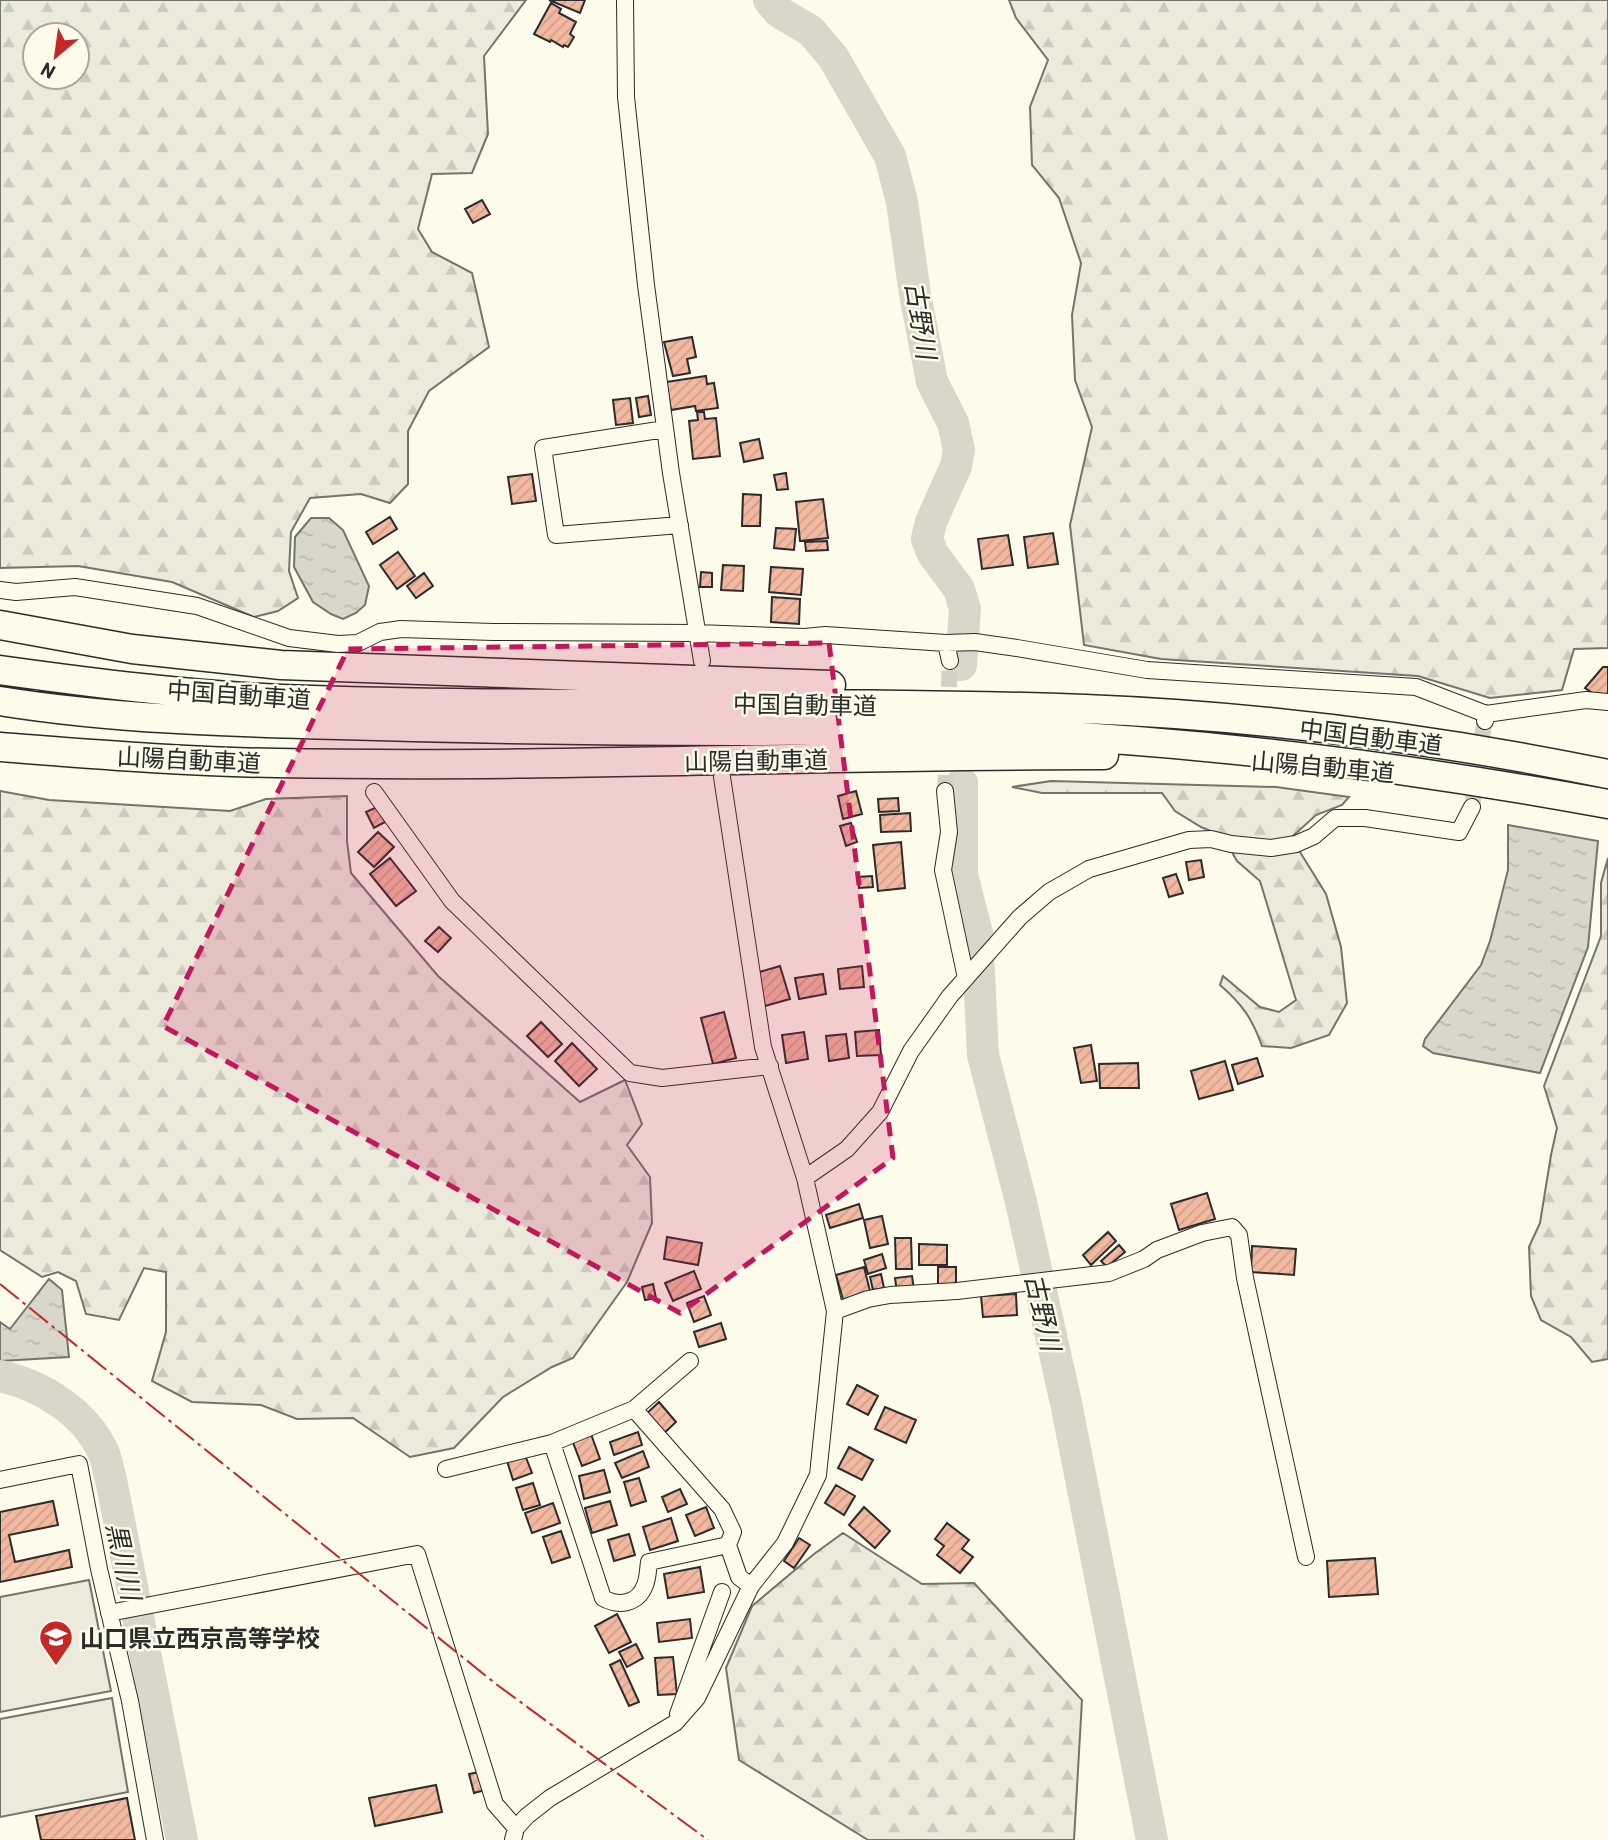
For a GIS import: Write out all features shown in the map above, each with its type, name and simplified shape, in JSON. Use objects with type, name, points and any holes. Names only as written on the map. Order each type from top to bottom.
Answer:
[{"type":"highway","name":"山陽自動車道","points":[[0,625],[132,649],[282,666],[958,689],[1093,697],[1210,708],[1321,723],[1429,742]]},
{"type":"highway","name":"中国自動車道","points":[[0,670],[126,687],[279,699],[518,704],[955,705],[1089,709],[1214,717],[1429,742],[1608,774]]},
{"type":"highway","name":"中国自動車道","points":[[0,701],[191,720],[302,724],[521,730],[928,731],[1046,734],[1249,750],[1420,771],[1608,804]]},
{"type":"highway","name":"山陽自動車道","points":[[0,747],[275,763],[636,763],[1113,755],[1276,761],[1511,786]]},
{"type":"street","points":[[625,0],[626,97],[646,285],[665,429],[702,662]]},
{"type":"street","points":[[665,429],[544,448],[556,535],[680,525]]},
{"type":"street","points":[[0,590],[16,592],[75,587],[197,606],[289,638],[338,644],[358,643],[380,632],[401,629],[805,637],[825,635],[946,643],[975,642],[1147,670],[1416,687],[1485,719],[1586,700],[1608,702]]},
{"type":"street","points":[[946,643],[950,661]]},
{"type":"street","points":[[116,1611],[417,1554],[495,1804],[515,1834],[527,1816],[550,1798],[675,1723],[697,1698],[751,1586],[785,1543],[818,1475],[835,1311],[805,1178],[763,1047],[722,777]]},
{"type":"street","points":[[945,791],[948,832],[943,870],[966,978]]},
{"type":"street","points":[[374,792],[452,901],[630,1073],[662,1078],[770,1066]]},
{"type":"street","points":[[805,1178],[847,1149],[880,1112],[911,1051],[950,996],[1020,917],[1049,892],[1089,869],[1189,839],[1210,839],[1271,849],[1296,844],[1314,836],[1335,818],[1365,818],[1460,832],[1472,807]]},
{"type":"street","points":[[835,1311],[868,1299],[890,1295],[957,1291],[1109,1273],[1144,1259],[1157,1250],[1202,1233],[1233,1227],[1239,1235],[1245,1278],[1306,1557]]},
{"type":"street","points":[[446,1469],[552,1443],[634,1409],[690,1361]]},
{"type":"street","points":[[634,1409],[722,1509],[733,1532],[728,1545],[739,1577],[751,1586]]},
{"type":"street","points":[[552,1443],[603,1598],[612,1603],[623,1604],[639,1597],[646,1584],[649,1562],[728,1545]]},
{"type":"street","points":[[0,1480],[79,1464],[116,1611],[155,1840]]},
{"type":"street","points":[[675,1723],[722,1592]]},
{"type":"highlighted area","points":[[829,643],[893,1158],[680,1313],[163,1026],[348,649]]},
{"type":"green space","points":[[0,0],[526,0],[484,56],[488,134],[472,173],[432,174],[418,229],[432,252],[472,273],[489,347],[429,391],[408,431],[408,484],[390,503],[361,494],[310,498],[291,532],[289,571],[298,598],[278,611],[254,617],[172,582],[78,566],[0,568]]},
{"type":"green space","points":[[1009,0],[1608,0],[1608,648],[1574,649],[1562,690],[1490,698],[1418,676],[1161,659],[1084,645],[1070,525],[1092,427],[1075,380],[1072,315],[1081,263],[1059,198],[1032,165],[1030,107],[1048,60],[1016,18]]},
{"type":"green space","points":[[1051,781],[1276,787],[1349,797],[1342,805],[1316,815],[1293,836],[1326,894],[1341,947],[1347,1003],[1329,1035],[1291,1048],[1262,1046],[1246,1012],[1220,985],[1223,976],[1260,1007],[1279,1012],[1296,1000],[1260,881],[1237,861],[1223,836],[1201,827],[1175,811],[1162,793],[1042,793],[1012,787]]},
{"type":"green space","points":[[0,791],[49,800],[230,811],[266,799],[347,796],[347,841],[351,873],[438,976],[580,1102],[625,1080],[642,1124],[627,1145],[650,1177],[652,1223],[627,1282],[573,1358],[552,1367],[503,1397],[454,1448],[410,1457],[353,1418],[297,1419],[261,1405],[192,1402],[152,1381],[166,1332],[166,1272],[144,1268],[119,1320],[86,1314],[76,1281],[58,1272],[42,1277],[0,1250]]},
{"type":"green space","points":[[1608,858],[1608,1359],[1592,1362],[1571,1337],[1541,1320],[1531,1296],[1529,1247],[1540,1223],[1557,1128],[1544,1086],[1601,936],[1601,883]]},
{"type":"green space","points":[[843,1533],[922,1584],[974,1583],[1082,1700],[1074,1840],[868,1840],[739,1760],[726,1668],[752,1606]]},
{"type":"green space","points":[[89,1580],[111,1691],[0,1712],[0,1597]]},
{"type":"green space","points":[[112,1698],[128,1792],[0,1817],[0,1719]]},
{"type":"water","points":[[311,518],[329,518],[343,530],[369,586],[365,605],[343,619],[313,602],[294,567],[295,537]]},
{"type":"water","points":[[1508,825],[1598,841],[1588,947],[1540,1073],[1433,1053],[1423,1046],[1425,1039],[1481,965],[1508,870]]},
{"type":"water","points":[[49,1279],[62,1290],[69,1357],[0,1361],[0,1322],[10,1329]]},
{"type":"building","points":[[549,0],[585,0],[580,13]]},
{"type":"building","points":[[551,3],[561,9],[559,13],[576,22],[570,34],[574,37],[568,47],[534,34]]},
{"type":"building","points":[[482,200],[490,214],[473,223],[465,209]]},
{"type":"building","points":[[692,337],[696,357],[687,359],[690,373],[673,376],[664,342]]},
{"type":"building","points":[[706,376],[707,384],[714,383],[718,408],[696,411],[695,406],[671,410],[666,382]]},
{"type":"building","points":[[648,396],[651,415],[639,417],[636,398]]},
{"type":"building","points":[[630,398],[633,423],[616,425],[613,400]]},
{"type":"building","points":[[697,412],[704,412],[705,419],[716,418],[720,456],[693,459],[689,421],[698,420]]},
{"type":"building","points":[[759,439],[763,458],[744,462],[740,443]]},
{"type":"building","points":[[786,473],[788,489],[777,490],[774,475]]},
{"type":"building","points":[[532,474],[536,501],[512,504],[508,477]]},
{"type":"building","points":[[743,494],[761,495],[760,526],[742,526]]},
{"type":"building","points":[[823,499],[828,538],[800,541],[796,502]]},
{"type":"building","points":[[390,517],[397,529],[373,544],[366,532]]},
{"type":"building","points":[[776,528],[796,529],[794,550],[774,548]]},
{"type":"building","points":[[1053,533],[1058,564],[1028,568],[1024,537]]},
{"type":"building","points":[[1008,535],[1013,565],[982,569],[978,539]]},
{"type":"building","points":[[827,541],[828,550],[806,551],[805,542]]},
{"type":"building","points":[[398,552],[415,576],[397,589],[380,565]]},
{"type":"building","points":[[723,565],[744,566],[743,591],[721,590]]},
{"type":"building","points":[[771,567],[803,569],[801,595],[769,592]]},
{"type":"building","points":[[701,572],[712,573],[712,587],[700,587]]},
{"type":"building","points":[[424,573],[433,586],[416,598],[407,586]]},
{"type":"building","points":[[772,597],[800,599],[799,624],[771,622]]},
{"type":"building","points":[[1603,667],[1608,667],[1608,694],[1594,694],[1585,688]]},
{"type":"building","points":[[856,791],[862,814],[843,819],[838,796]]},
{"type":"building","points":[[898,798],[899,811],[879,812],[878,799]]},
{"type":"building","points":[[377,807],[385,822],[374,828],[366,812]]},
{"type":"building","points":[[910,813],[911,831],[881,832],[880,815]]},
{"type":"building","points":[[851,823],[857,842],[846,846],[840,826]]},
{"type":"building","points":[[378,832],[394,847],[374,867],[358,852]]},
{"type":"building","points":[[901,842],[905,888],[878,891],[873,845]]},
{"type":"building","points":[[390,858],[416,891],[396,906],[370,874]]},
{"type":"building","points":[[1201,860],[1204,877],[1189,880],[1186,862]]},
{"type":"building","points":[[1176,874],[1183,893],[1169,897],[1163,878]]},
{"type":"building","points":[[872,876],[873,887],[859,888],[858,877]]},
{"type":"building","points":[[439,927],[451,938],[438,952],[425,941]]},
{"type":"building","points":[[780,966],[790,999],[765,1006],[756,973]]},
{"type":"building","points":[[862,966],[864,987],[840,989],[838,969]]},
{"type":"building","points":[[823,974],[826,994],[799,999],[795,978]]},
{"type":"building","points":[[724,1012],[736,1058],[713,1064],[701,1018]]},
{"type":"building","points":[[541,1022],[562,1044],[548,1057],[527,1036]]},
{"type":"building","points":[[879,1030],[881,1055],[857,1056],[855,1032]]},
{"type":"building","points":[[804,1032],[808,1059],[786,1063],[782,1035]]},
{"type":"building","points":[[846,1034],[849,1058],[829,1061],[826,1036]]},
{"type":"building","points":[[572,1043],[597,1069],[579,1086],[555,1061]]},
{"type":"building","points":[[1091,1045],[1097,1081],[1081,1083],[1074,1048]]},
{"type":"building","points":[[1257,1058],[1263,1076],[1238,1084],[1232,1065]]},
{"type":"building","points":[[1225,1061],[1233,1090],[1199,1099],[1191,1071]]},
{"type":"building","points":[[1138,1063],[1139,1088],[1100,1088],[1099,1064]]},
{"type":"building","points":[[1207,1193],[1215,1219],[1179,1230],[1171,1204]]},
{"type":"building","points":[[859,1204],[863,1218],[830,1228],[826,1215]]},
{"type":"building","points":[[882,1216],[888,1244],[870,1248],[864,1220]]},
{"type":"building","points":[[1108,1232],[1116,1241],[1091,1265],[1083,1255]]},
{"type":"building","points":[[667,1237],[702,1243],[698,1265],[664,1259]]},
{"type":"building","points":[[895,1238],[911,1238],[912,1269],[896,1269]]},
{"type":"building","points":[[919,1244],[947,1245],[947,1265],[919,1265]]},
{"type":"building","points":[[1119,1245],[1125,1252],[1107,1267],[1101,1261]]},
{"type":"building","points":[[1252,1246],[1296,1249],[1294,1275],[1251,1272]]},
{"type":"building","points":[[882,1254],[886,1268],[868,1274],[864,1260]]},
{"type":"building","points":[[864,1267],[871,1295],[844,1303],[836,1275]]},
{"type":"building","points":[[938,1267],[956,1267],[956,1285],[938,1285]]},
{"type":"building","points":[[694,1271],[701,1289],[673,1301],[665,1283]]},
{"type":"building","points":[[881,1274],[884,1288],[873,1290],[870,1277]]},
{"type":"building","points":[[912,1276],[914,1290],[897,1292],[895,1278]]},
{"type":"building","points":[[653,1284],[656,1298],[645,1300],[642,1287]]},
{"type":"building","points":[[1016,1294],[1017,1315],[983,1317],[981,1296]]},
{"type":"building","points":[[704,1296],[711,1315],[694,1322],[687,1303]]},
{"type":"building","points":[[721,1323],[726,1339],[699,1347],[694,1332]]},
{"type":"building","points":[[857,1385],[878,1396],[868,1415],[847,1404]]},
{"type":"building","points":[[659,1402],[676,1422],[660,1437],[643,1417]]},
{"type":"building","points":[[885,1407],[916,1420],[906,1443],[875,1429]]},
{"type":"building","points":[[638,1432],[642,1445],[614,1455],[610,1442]]},
{"type":"building","points":[[591,1434],[600,1459],[582,1466],[572,1440]]},
{"type":"building","points":[[849,1447],[873,1460],[862,1480],[838,1468]]},
{"type":"building","points":[[643,1451],[649,1467],[622,1478],[615,1463]]},
{"type":"building","points":[[525,1455],[532,1473],[513,1480],[507,1461]]},
{"type":"building","points":[[604,1470],[610,1492],[584,1499],[579,1476]]},
{"type":"building","points":[[639,1478],[646,1501],[631,1506],[624,1482]]},
{"type":"building","points":[[533,1483],[540,1505],[523,1510],[516,1488]]},
{"type":"building","points":[[836,1485],[855,1496],[844,1515],[825,1503]]},
{"type":"building","points":[[680,1489],[687,1504],[668,1512],[662,1497]]},
{"type":"building","points":[[53,1501],[58,1525],[9,1535],[15,1562],[69,1550],[72,1567],[0,1582],[0,1512]]},
{"type":"building","points":[[610,1501],[617,1525],[592,1533],[585,1508]]},
{"type":"building","points":[[553,1503],[560,1523],[532,1533],[525,1513]]},
{"type":"building","points":[[706,1507],[714,1528],[695,1536],[686,1515]]},
{"type":"building","points":[[864,1507],[890,1531],[875,1548],[849,1525]]},
{"type":"building","points":[[671,1518],[678,1541],[650,1550],[643,1527]]},
{"type":"building","points":[[947,1523],[969,1540],[962,1549],[973,1557],[960,1573],[937,1555],[944,1546],[935,1539]]},
{"type":"building","points":[[561,1531],[570,1557],[552,1563],[543,1537]]},
{"type":"building","points":[[629,1534],[635,1555],[614,1561],[608,1540]]},
{"type":"building","points":[[799,1538],[810,1545],[794,1568],[784,1561]]},
{"type":"building","points":[[1375,1558],[1378,1594],[1329,1597],[1327,1561]]},
{"type":"building","points":[[700,1567],[704,1592],[668,1598],[664,1574]]},
{"type":"building","points":[[617,1614],[631,1642],[609,1653],[595,1626]]},
{"type":"building","points":[[690,1619],[692,1638],[659,1642],[657,1623]]},
{"type":"building","points":[[636,1644],[643,1658],[627,1667],[619,1652]]},
{"type":"building","points":[[673,1657],[677,1694],[658,1695],[655,1658]]},
{"type":"building","points":[[620,1660],[639,1702],[629,1706],[610,1665]]},
{"type":"building","points":[[479,1772],[485,1790],[474,1793],[469,1774]]},
{"type":"building","points":[[436,1785],[442,1812],[375,1826],[369,1798]]},
{"type":"building","points":[[127,1798],[135,1840],[41,1840],[36,1816]]},
{"type":"waterway","name":"古野川","points":[[769,0],[779,12],[811,31],[833,57],[890,156],[902,202],[915,294],[932,382],[953,423],[959,450],[956,466],[931,522],[927,539],[933,554],[959,589],[965,609],[961,665]]},
{"type":"waterway","name":"古野川","points":[[962,783],[962,875],[977,933],[983,1055],[1021,1202],[1066,1403],[1152,1840]]},
{"type":"waterway","name":"黒川川","points":[[0,1376],[31,1386],[61,1403],[86,1426],[104,1454],[182,1840]]},
{"type":"tunnel","points":[[948,711],[950,661]]},
{"type":"tunnel","points":[[1472,807],[1484,724]]},
{"type":"tunnel","points":[[945,791],[947,751]]},
{"type":"power","points":[[0,1284],[496,1684],[708,1840]]},
{"type":"place","name":"山口県立西京高等学校","points":[[56,1667]]}]
